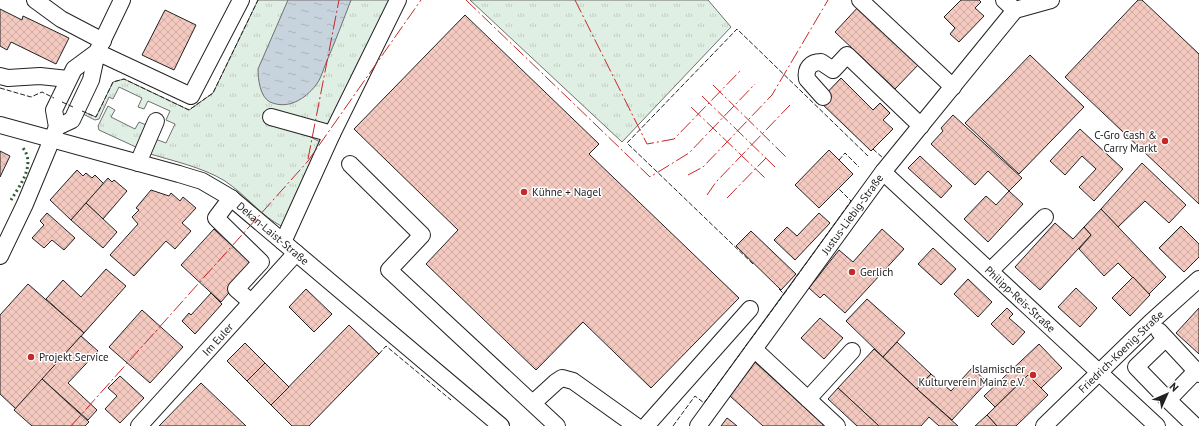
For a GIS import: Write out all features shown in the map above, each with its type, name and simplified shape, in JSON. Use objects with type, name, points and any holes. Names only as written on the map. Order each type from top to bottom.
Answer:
[{"type":"street","points":[[35,0],[100,47],[191,96],[241,0]]},
{"type":"street","points":[[54,133],[72,120],[91,80],[100,47],[122,0]]},
{"type":"street","points":[[283,242],[332,134],[398,0]]},
{"type":"street","points":[[860,0],[952,87]]},
{"type":"street","points":[[1010,5],[1051,0]]},
{"type":"street","name":"Justus-Liebig-Straße","points":[[698,426],[883,172],[952,87],[1010,5]]},
{"type":"street","points":[[0,256],[25,204],[54,133],[54,110],[68,79],[74,69],[100,47]]},
{"type":"street","points":[[823,97],[807,79],[807,70],[813,63],[821,62],[833,70],[848,55],[921,126]]},
{"type":"street","points":[[0,76],[8,78],[40,76],[68,79]]},
{"type":"street","points":[[271,117],[332,134]]},
{"type":"street","points":[[138,163],[156,121]]},
{"type":"street","name":"Dekan-Laist-Straße","points":[[0,125],[54,133],[138,163],[202,182],[231,198],[501,426]]},
{"type":"street","points":[[350,164],[422,235],[389,270],[557,426]]},
{"type":"street","name":"Philipp-Reis-Straße","points":[[883,172],[1157,426]]},
{"type":"street","points":[[231,198],[216,218],[261,262],[236,289],[250,302]]},
{"type":"street","points":[[990,271],[1045,217]]},
{"type":"street","name":"Im Euler","points":[[139,426],[296,253]]},
{"type":"street","name":"Friedrich-Koenig-Straße","points":[[1044,426],[1151,322],[1199,279]]},
{"type":"street","points":[[646,426],[750,309]]},
{"type":"street","points":[[1151,322],[1165,339],[1198,372],[1168,400]]},
{"type":"street","points":[[1165,339],[1136,368],[1195,426]]},
{"type":"street","points":[[754,350],[837,426]]},
{"type":"street","points":[[808,399],[852,351]]},
{"type":"street","points":[[533,404],[562,378],[573,381],[636,426]]},
{"type":"green space","points":[[258,0],[395,0],[329,130],[286,124],[320,142],[283,227],[268,217],[233,187],[216,176],[187,165],[147,153],[155,139],[166,143],[175,124],[166,120],[170,111],[148,101],[144,109],[138,107],[142,98],[119,87],[113,99],[109,97],[99,119],[95,120],[81,113],[82,111],[96,117],[113,82],[124,79],[189,110],[213,93]]},
{"type":"green space","points":[[470,0],[708,0],[731,27],[622,142]]},
{"type":"green space","points":[[108,106],[115,110],[111,117],[135,129],[139,122],[146,125],[138,148],[99,130],[98,126]]},
{"type":"water","points":[[288,0],[351,0],[318,83],[301,99],[290,104],[283,105],[270,102],[264,96],[259,83],[258,69]]},
{"type":"building","points":[[961,0],[979,0],[981,2],[975,8],[984,16],[959,42],[950,34],[955,28],[944,17]]},
{"type":"building","name":"C-Gro Cash & Carry Markt","points":[[1138,0],[1142,0],[1199,54],[1199,204],[1065,77]]},
{"type":"building","points":[[860,5],[920,63],[895,89],[835,32]]},
{"type":"building","points":[[0,9],[22,20],[23,16],[69,38],[56,64],[11,42],[7,50],[0,46]]},
{"type":"building","points":[[165,10],[196,25],[174,70],[142,55]]},
{"type":"building","name":"Kühne + Nagel","points":[[465,15],[599,144],[589,154],[739,298],[651,388],[583,322],[536,370],[426,264],[458,230],[354,129]]},
{"type":"building","points":[[1030,55],[1084,107],[1019,174],[965,123]]},
{"type":"building","points":[[841,78],[873,110],[880,103],[890,113],[883,120],[893,129],[871,151],[819,101]]},
{"type":"building","points":[[953,115],[1022,178],[1009,191],[988,171],[975,185],[931,144],[943,131],[941,128]]},
{"type":"building","points":[[1080,129],[1123,169],[1094,201],[1079,187],[1096,169],[1082,156],[1065,175],[1050,161]]},
{"type":"building","points":[[829,150],[853,174],[819,208],[795,185]]},
{"type":"building","points":[[0,151],[10,156],[0,177]]},
{"type":"building","points":[[920,156],[952,186],[941,198],[908,168]]},
{"type":"building","points":[[1142,163],[1186,205],[1169,223],[1145,201],[1118,227],[1101,209]]},
{"type":"building","points":[[77,170],[83,176],[86,173],[92,178],[95,175],[104,184],[71,220],[50,200]]},
{"type":"building","points":[[108,178],[112,182],[114,180],[127,191],[103,219],[86,203]]},
{"type":"building","points":[[151,190],[169,196],[171,193],[180,201],[183,197],[196,208],[182,223],[191,231],[175,249],[166,241],[134,276],[110,255],[138,224],[132,217],[139,210],[136,208]]},
{"type":"building","points":[[1009,191],[1023,204],[988,242],[964,219],[986,196],[996,205]]},
{"type":"building","points":[[86,203],[117,232],[103,248],[71,220]]},
{"type":"building","points":[[1101,209],[1166,277],[1149,294],[1118,263],[1104,276],[1079,249],[1091,235],[1084,227]]},
{"type":"building","points":[[47,213],[75,238],[64,250],[52,240],[44,248],[32,238],[44,225],[40,221]]},
{"type":"building","points":[[819,213],[830,223],[795,260],[774,240],[787,227],[797,236]]},
{"type":"building","points":[[1055,223],[1073,239],[1084,227],[1091,235],[1040,290],[1015,267]]},
{"type":"building","points":[[1181,226],[1199,244],[1199,257],[1184,272],[1159,248]]},
{"type":"building","points":[[214,229],[253,265],[221,302],[181,265]]},
{"type":"building","name":"Gerlich","points":[[882,229],[904,249],[845,313],[824,294],[820,298],[809,288],[839,250],[853,262]]},
{"type":"building","points":[[751,231],[796,274],[781,290],[736,246]]},
{"type":"building","points":[[933,248],[956,269],[941,285],[918,264]]},
{"type":"building","points":[[106,269],[126,286],[84,333],[46,299],[63,280],[81,297]]},
{"type":"building","points":[[1133,277],[1150,295],[1130,316],[1112,298]]},
{"type":"building","points":[[968,279],[992,302],[978,317],[954,294]]},
{"type":"building","name":"Projekt Service","points":[[28,284],[84,333],[16,409],[0,394],[0,315]]},
{"type":"building","points":[[1076,288],[1097,308],[1080,327],[1058,307]]},
{"type":"building","points":[[306,289],[332,314],[314,332],[289,307]]},
{"type":"building","points":[[211,293],[222,304],[195,334],[182,321],[189,313],[191,315]]},
{"type":"building","points":[[867,299],[905,333],[883,357],[846,321]]},
{"type":"building","points":[[1007,308],[1013,314],[1009,318],[1025,332],[1013,345],[991,324]]},
{"type":"building","points":[[1199,308],[1199,354],[1176,333]]},
{"type":"building","points":[[142,310],[183,347],[150,383],[109,347]]},
{"type":"building","points":[[820,318],[843,338],[824,359],[801,338]]},
{"type":"building","points":[[349,325],[379,354],[309,426],[292,426],[271,405]]},
{"type":"building","points":[[81,336],[98,351],[68,383],[97,410],[88,420],[42,379]]},
{"type":"building","points":[[897,342],[931,374],[917,389],[883,357]]},
{"type":"building","points":[[245,343],[265,363],[247,381],[227,361]]},
{"type":"building","points":[[1039,344],[1062,368],[1041,388],[1028,375],[995,407],[984,396]]},
{"type":"building","points":[[874,349],[958,426],[939,426],[929,417],[921,426],[879,426],[838,388]]},
{"type":"building","points":[[755,362],[825,426],[763,426],[730,396]]},
{"type":"building","points":[[265,363],[289,387],[271,405],[247,381]]},
{"type":"building","points":[[972,368],[987,382],[952,420],[917,389],[931,374],[951,391]]},
{"type":"building","points":[[1028,375],[1048,395],[1016,426],[997,426],[987,415]]},
{"type":"building","points":[[120,376],[144,398],[120,423],[105,409],[117,396],[108,388]]},
{"type":"building","points":[[42,379],[89,422],[85,426],[32,426],[14,410]]},
{"type":"building","points":[[201,383],[246,426],[159,426]]},
{"type":"building","points":[[838,388],[879,426],[857,426],[828,399]]},
{"type":"building","points":[[987,415],[997,426],[975,426]]},
{"type":"building","points":[[727,418],[731,421],[737,426],[721,426]]},
{"type":"hedge","points":[[11,200],[22,181],[27,168],[27,154],[23,148]]},
{"type":"fence","points":[[82,111],[96,117],[113,82],[124,79],[189,110],[213,93],[258,0]]},
{"type":"fence","points":[[753,264],[627,143],[737,29],[868,156]]},
{"type":"fence","points":[[0,88],[31,97],[42,92],[54,98]]},
{"type":"fence","points":[[62,102],[73,107]]},
{"type":"fence","points":[[873,149],[883,158]]},
{"type":"fence","points":[[839,160],[845,153],[859,167]]},
{"type":"fence","points":[[779,289],[784,294],[851,201],[838,188]]},
{"type":"fence","points":[[673,426],[695,396],[704,403],[784,294]]},
{"type":"fence","points":[[379,354],[386,346],[451,400]]},
{"type":"power","points":[[308,159],[339,0]]},
{"type":"power","points":[[71,426],[308,161],[421,0]]},
{"type":"power","points":[[466,0],[650,177],[689,153],[755,84]]},
{"type":"power","points":[[575,0],[647,144],[674,139],[741,70]]},
{"type":"power","points":[[688,175],[703,167],[772,95],[828,0]]},
{"type":"power","points":[[713,85],[786,157]]},
{"type":"power","points":[[702,96],[775,167]]},
{"type":"power","points":[[707,195],[716,182],[790,105]]},
{"type":"power","points":[[691,107],[765,178]]},
{"type":"power","points":[[727,198],[766,158]]},
{"type":"place","name":"C-Gro Cash & Carry Markt","points":[[1165,141]]},
{"type":"place","name":"Kühne + Nagel","points":[[524,192]]},
{"type":"place","name":"Gerlich","points":[[852,272]]},
{"type":"place","name":"Projekt Service","points":[[31,357]]},
{"type":"place","name":"Islamischer Kulturverein Mainz e.V.","points":[[1033,375]]}]
